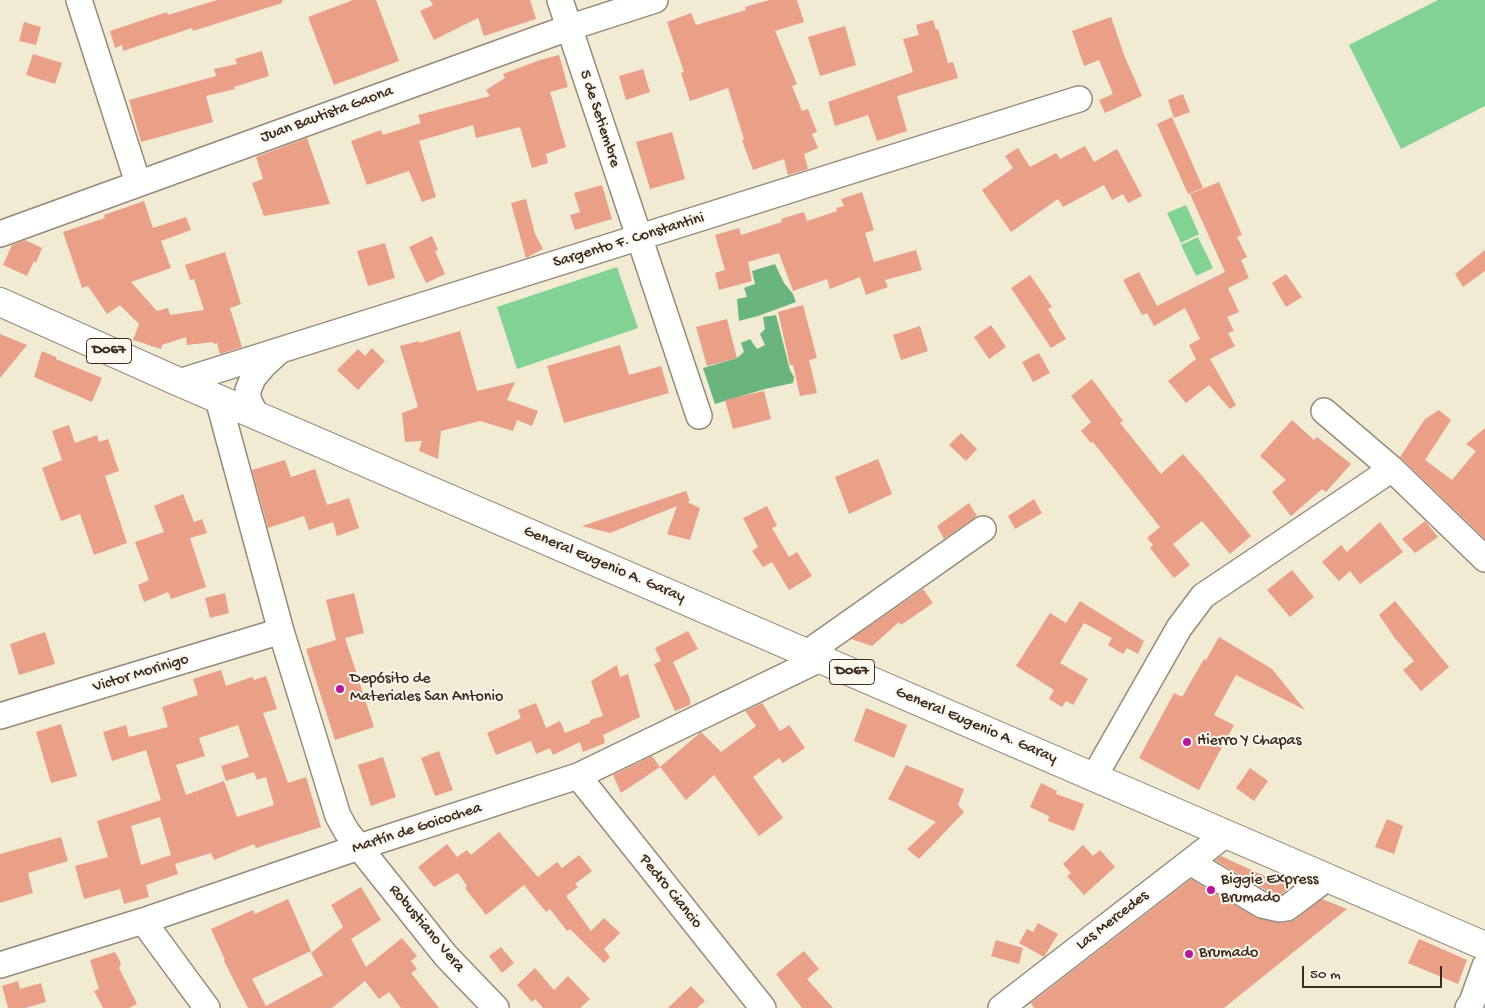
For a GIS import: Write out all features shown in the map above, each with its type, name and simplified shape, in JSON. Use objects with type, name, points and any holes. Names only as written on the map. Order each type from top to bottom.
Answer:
[{"type":"main road","name":"D067","points":[[0,302],[218,399]]},
{"type":"main road","name":"General Eugenio A. Garay","points":[[218,399],[1485,946]]},
{"type":"street","points":[[79,0],[138,183]]},
{"type":"street","name":"5 de Setiembre","points":[[560,0],[699,416]]},
{"type":"street","name":"Juan Bautista Gaona","points":[[0,234],[568,28],[655,0]]},
{"type":"street","name":"Sargento F. Constantini","points":[[179,382],[1080,99]]},
{"type":"street","points":[[256,416],[248,399],[248,390],[253,378],[278,351]]},
{"type":"street","name":"Robustiano Vera","points":[[218,399],[281,631],[338,816],[347,832],[446,956],[496,1008]]},
{"type":"street","points":[[1324,411],[1392,469],[1485,559]]},
{"type":"street","points":[[1094,777],[1179,628],[1202,596],[1392,469]]},
{"type":"street","name":"Martín de Goicochea","points":[[0,965],[143,921],[359,847],[578,776],[814,656],[983,529]]},
{"type":"street","name":"Victor Morinigo","points":[[0,716],[281,631]]},
{"type":"street","name":"Pedro Ciancio","points":[[578,776],[763,1008]]},
{"type":"street","name":"Las Mercedes","points":[[1000,1008],[1226,834]]},
{"type":"street","points":[[1190,862],[1262,905],[1280,909],[1287,908],[1327,878]]},
{"type":"street","points":[[143,921],[207,1008]]},
{"type":"street","points":[[1468,1008],[1485,966]]},
{"type":"green space","points":[[1438,0],[1485,0],[1485,106],[1401,149],[1349,45]]},
{"type":"green space","points":[[1186,205],[1199,234],[1181,243],[1167,213]]},
{"type":"green space","points":[[1198,237],[1213,268],[1196,276],[1181,245]]},
{"type":"green space","points":[[775,264],[796,302],[739,321],[737,299],[747,297],[744,288],[755,284],[752,271]]},
{"type":"green space","points":[[617,267],[638,328],[517,369],[497,307]]},
{"type":"green space","points":[[776,315],[790,370],[794,377],[793,383],[715,404],[703,368],[737,358],[744,352],[741,343],[750,339],[757,349],[765,345],[760,334],[765,329],[763,317]]},
{"type":"building","points":[[217,0],[282,0],[282,3],[193,31],[192,28],[123,51],[122,45],[115,48],[110,31],[167,12],[168,15]]},
{"type":"building","points":[[353,0],[376,0],[399,61],[334,85],[308,17]]},
{"type":"building","points":[[430,0],[530,0],[536,19],[484,36],[478,18],[434,40],[420,11],[433,5]]},
{"type":"building","points":[[769,0],[797,0],[804,22],[775,31],[797,84],[792,86],[802,111],[808,109],[817,132],[812,134],[818,148],[804,154],[808,169],[788,175],[784,159],[753,170],[742,140],[744,139],[728,88],[690,101],[681,73],[684,72],[667,22],[691,13],[696,25],[746,10],[745,7]]},
{"type":"building","points":[[1111,17],[1124,55],[1142,96],[1105,113],[1099,100],[1113,94],[1099,60],[1084,66],[1072,31]]},
{"type":"building","points":[[933,20],[936,30],[938,29],[948,63],[953,62],[958,78],[897,96],[907,131],[877,141],[868,115],[835,126],[828,102],[913,72],[903,39],[919,35],[916,25]]},
{"type":"building","points":[[24,22],[41,27],[36,45],[19,41]]},
{"type":"building","points":[[845,26],[856,65],[820,76],[808,37]]},
{"type":"building","points":[[262,51],[269,76],[234,87],[235,89],[206,96],[213,122],[141,142],[129,100],[216,76],[214,69],[237,64],[235,59]]},
{"type":"building","points":[[33,54],[62,63],[55,84],[26,75]]},
{"type":"building","points":[[559,55],[568,87],[550,92],[566,147],[546,154],[548,163],[532,168],[520,127],[476,138],[473,125],[419,141],[436,197],[422,202],[409,171],[367,185],[351,141],[381,130],[383,135],[421,123],[418,115],[490,96],[486,90],[505,78],[503,74]]},
{"type":"building","points":[[643,69],[650,92],[626,100],[619,76]]},
{"type":"building","points":[[1183,94],[1190,112],[1174,118],[1168,100]]},
{"type":"building","points":[[1172,117],[1203,188],[1188,194],[1157,124]]},
{"type":"building","points":[[672,132],[685,179],[650,189],[636,142]]},
{"type":"building","points":[[307,138],[330,204],[264,216],[252,183],[263,179],[256,157]]},
{"type":"building","points":[[1085,146],[1094,162],[1117,149],[1142,196],[1128,203],[1123,194],[1112,200],[1104,185],[1063,207],[1058,199],[1011,232],[982,190],[1013,168],[1005,156],[1018,148],[1030,167],[1056,153],[1060,159]]},
{"type":"building","points":[[1219,182],[1242,235],[1237,237],[1247,257],[1241,260],[1249,278],[1228,288],[1239,312],[1227,317],[1234,331],[1228,333],[1235,346],[1210,359],[1236,405],[1230,409],[1209,385],[1186,403],[1168,381],[1196,359],[1189,345],[1200,339],[1185,308],[1154,326],[1147,313],[1142,315],[1123,280],[1139,272],[1157,306],[1225,272],[1190,194]]},
{"type":"building","points":[[602,185],[612,219],[575,230],[570,215],[580,212],[574,193]]},
{"type":"building","points":[[862,192],[874,230],[865,233],[874,262],[916,250],[922,270],[885,280],[888,287],[866,295],[860,277],[830,289],[827,279],[793,291],[779,253],[748,262],[752,281],[719,290],[715,273],[725,270],[715,235],[739,228],[741,235],[782,222],[781,219],[804,212],[807,221],[837,211],[836,208],[844,206],[841,199]]},
{"type":"building","points":[[526,199],[535,234],[543,249],[526,258],[511,203]]},
{"type":"building","points":[[144,201],[153,228],[186,217],[191,230],[161,241],[171,268],[131,282],[157,311],[168,308],[170,315],[204,310],[194,279],[190,280],[185,265],[225,252],[241,304],[230,308],[242,347],[220,354],[217,343],[187,345],[186,337],[162,345],[161,349],[133,340],[139,324],[120,305],[107,314],[88,286],[82,288],[63,232],[105,218],[104,215]]},
{"type":"building","points":[[432,236],[438,250],[435,251],[445,274],[426,283],[409,247]]},
{"type":"building","points":[[25,240],[42,248],[36,263],[34,261],[27,276],[3,265],[12,245]]},
{"type":"building","points":[[385,243],[395,278],[368,286],[357,251]]},
{"type":"building","points":[[1485,250],[1485,271],[1463,287],[1455,274]]},
{"type":"building","points":[[1286,274],[1302,297],[1286,307],[1272,283]]},
{"type":"building","points":[[1030,275],[1052,307],[1048,309],[1066,339],[1051,348],[1011,288]]},
{"type":"building","points":[[803,305],[817,358],[809,360],[817,393],[800,396],[793,365],[790,365],[778,312]]},
{"type":"building","points":[[727,319],[737,358],[707,366],[696,327]]},
{"type":"building","points":[[991,325],[1006,347],[989,359],[974,337]]},
{"type":"building","points":[[920,326],[928,351],[901,360],[893,335]]},
{"type":"building","points":[[460,331],[477,391],[515,382],[507,400],[538,411],[532,426],[517,420],[513,431],[480,421],[441,431],[438,459],[419,451],[422,441],[405,442],[402,413],[418,407],[400,346],[419,341],[419,343]]},
{"type":"building","points":[[0,334],[27,345],[0,378]]},
{"type":"building","points":[[620,345],[629,375],[661,366],[669,393],[564,423],[547,366]]},
{"type":"building","points":[[372,348],[385,361],[358,390],[337,370],[358,349],[365,356]]},
{"type":"building","points":[[42,351],[56,357],[56,359],[102,378],[92,402],[34,377]]},
{"type":"building","points":[[1039,353],[1050,373],[1033,382],[1022,362]]},
{"type":"building","points":[[1092,379],[1123,421],[1120,423],[1161,474],[1183,454],[1251,536],[1230,554],[1202,521],[1173,544],[1190,565],[1174,578],[1150,548],[1153,545],[1147,538],[1160,527],[1093,442],[1091,443],[1081,431],[1091,422],[1071,396]]},
{"type":"building","points":[[764,391],[771,419],[733,429],[725,400]]},
{"type":"building","points":[[1439,410],[1451,420],[1425,460],[1452,480],[1476,451],[1466,444],[1485,428],[1485,539],[1400,457],[1425,419]]},
{"type":"building","points":[[1292,420],[1314,440],[1317,437],[1351,464],[1326,492],[1322,489],[1291,516],[1272,492],[1286,480],[1260,456]]},
{"type":"building","points":[[69,425],[75,443],[97,435],[99,442],[108,439],[119,471],[105,476],[127,543],[94,555],[80,514],[61,521],[42,468],[62,460],[52,431]]},
{"type":"building","points":[[961,433],[977,449],[966,461],[949,445]]},
{"type":"building","points":[[878,459],[892,494],[849,514],[835,477]]},
{"type":"building","points":[[285,460],[291,477],[315,469],[327,505],[349,498],[359,528],[337,536],[333,522],[309,530],[304,516],[268,528],[252,470]]},
{"type":"building","points":[[686,491],[690,501],[687,502],[700,508],[690,540],[667,534],[677,506],[610,533],[582,526]]},
{"type":"building","points":[[183,494],[194,522],[202,519],[207,533],[190,538],[206,587],[171,599],[168,592],[144,602],[138,585],[149,580],[135,542],[164,532],[154,506]]},
{"type":"building","points":[[1034,499],[1042,513],[1015,529],[1008,516]]},
{"type":"building","points":[[969,503],[977,516],[944,539],[937,526]]},
{"type":"building","points":[[767,506],[777,526],[772,528],[789,557],[797,552],[812,576],[789,590],[772,562],[763,567],[752,551],[758,547],[743,518]]},
{"type":"building","points":[[1425,521],[1438,537],[1415,553],[1402,539]]},
{"type":"building","points":[[1380,522],[1403,552],[1360,584],[1350,571],[1339,581],[1322,562],[1341,545],[1347,552]]},
{"type":"building","points":[[1292,570],[1314,597],[1290,617],[1267,590]]},
{"type":"building","points":[[923,589],[933,603],[901,625],[899,622],[872,646],[851,639]]},
{"type":"building","points":[[225,593],[229,613],[210,618],[205,598]]},
{"type":"building","name":"Depósito de Materiales San Antonio","points":[[354,593],[364,633],[345,638],[374,727],[335,740],[306,649],[336,640],[326,600]]},
{"type":"building","points":[[1080,601],[1144,641],[1138,654],[1127,648],[1123,654],[1108,645],[1112,638],[1084,623],[1060,663],[1088,679],[1073,705],[1066,701],[1062,707],[1049,699],[1054,690],[1016,666],[1050,613],[1066,623]]},
{"type":"building","points":[[1395,601],[1449,667],[1421,691],[1403,670],[1414,661],[1379,615]]},
{"type":"building","points":[[688,631],[698,649],[673,662],[690,699],[690,705],[675,711],[654,664],[661,661],[655,648]]},
{"type":"building","points":[[45,632],[55,664],[19,675],[10,644]]},
{"type":"building","points":[[1219,637],[1272,669],[1305,710],[1236,675],[1214,715],[1234,725],[1199,790],[1139,758],[1174,693],[1182,697]]},
{"type":"building","points":[[617,665],[620,677],[628,674],[640,717],[603,735],[605,743],[583,752],[580,742],[553,755],[550,748],[536,754],[531,741],[496,755],[487,733],[521,718],[518,710],[536,703],[546,728],[560,721],[565,733],[590,723],[590,720],[603,716],[591,681]]},
{"type":"building","points":[[221,670],[226,686],[252,677],[254,680],[266,676],[277,709],[263,713],[288,783],[306,777],[321,827],[256,848],[254,844],[214,860],[211,853],[175,864],[178,874],[146,885],[149,897],[124,904],[120,889],[84,899],[75,866],[108,857],[97,821],[161,800],[146,750],[112,761],[103,732],[126,725],[129,737],[168,727],[162,707],[198,695],[193,679]],"holes":[[[238,725],[249,757],[221,766],[226,781],[254,772],[257,780],[266,777],[274,805],[237,817],[224,781],[186,795],[176,765],[205,756],[199,738]],[[160,817],[171,855],[141,865],[131,826]]]},
{"type":"building","points":[[762,703],[780,731],[789,725],[805,748],[783,763],[779,758],[753,777],[783,818],[759,836],[714,775],[686,800],[660,767],[701,732],[721,752],[756,726],[745,711]]},
{"type":"building","points":[[866,708],[907,725],[894,758],[854,741]]},
{"type":"building","points":[[61,724],[77,776],[51,783],[36,732]]},
{"type":"building","points":[[439,751],[453,790],[435,796],[421,758]]},
{"type":"building","points":[[652,756],[660,767],[621,793],[613,775]]},
{"type":"building","points":[[383,757],[396,797],[371,806],[358,765]]},
{"type":"building","points":[[906,765],[964,789],[958,805],[964,812],[919,859],[907,849],[936,822],[888,799]]},
{"type":"building","points":[[1250,768],[1268,781],[1254,801],[1236,788]]},
{"type":"building","points":[[1041,783],[1057,791],[1056,794],[1084,804],[1074,831],[1048,821],[1049,816],[1030,807]]},
{"type":"building","points":[[1387,819],[1403,826],[1394,854],[1375,847]]},
{"type":"building","points":[[499,832],[538,877],[557,862],[562,868],[579,855],[592,871],[575,884],[578,887],[566,896],[591,931],[604,918],[620,933],[604,949],[610,957],[604,963],[570,929],[567,931],[550,909],[546,912],[524,885],[486,915],[465,888],[467,886],[458,873],[434,887],[418,867],[447,844],[457,857],[467,850],[471,855]]},
{"type":"building","points":[[61,837],[68,861],[28,873],[33,893],[0,903],[0,854]]},
{"type":"building","points":[[1083,845],[1093,856],[1100,850],[1115,867],[1084,895],[1067,876],[1071,873],[1063,864]]},
{"type":"building","points":[[1221,856],[1291,887],[1281,894],[1267,891],[1215,860]]},
{"type":"building","name":"Brumado","points":[[1191,879],[1255,917],[1277,923],[1295,920],[1322,899],[1347,909],[1224,1008],[1034,1008],[1031,1003]]},
{"type":"building","points":[[361,887],[381,920],[351,939],[366,967],[402,938],[417,956],[411,961],[417,969],[411,973],[439,1008],[401,1008],[389,992],[379,999],[365,981],[332,1008],[248,1008],[224,961],[211,929],[253,910],[255,914],[288,899],[311,951],[252,979],[266,1006],[323,975],[311,953],[343,927],[331,905]]},
{"type":"building","points":[[1038,923],[1058,934],[1044,957],[1019,943],[1027,929],[1033,932]]},
{"type":"building","points":[[1419,939],[1467,960],[1458,984],[1408,963]]},
{"type":"building","points":[[996,940],[1023,948],[1019,964],[991,956]]},
{"type":"building","points":[[501,947],[514,963],[502,973],[489,956]]},
{"type":"building","points":[[804,951],[819,969],[807,979],[833,1008],[802,1008],[776,974]]},
{"type":"building","points":[[115,952],[121,963],[119,968],[137,1004],[129,1008],[103,1008],[94,991],[99,989],[90,960]]},
{"type":"building","points":[[535,968],[554,990],[568,976],[590,999],[580,1008],[543,1008],[535,999],[532,1002],[517,985]]},
{"type":"building","points":[[18,981],[20,989],[41,983],[46,1002],[25,1008],[8,1008],[2,986]]},
{"type":"building","points":[[691,986],[705,1001],[697,1008],[668,1008]]},
{"type":"place","name":"Depósito de Materiales San Antonio","points":[[340,689]]},
{"type":"place","name":"Hierro Y Chapas","points":[[1187,742]]},
{"type":"place","name":"Biggie Express Brumado","points":[[1211,890]]},
{"type":"place","name":"Brumado","points":[[1189,954]]}]
